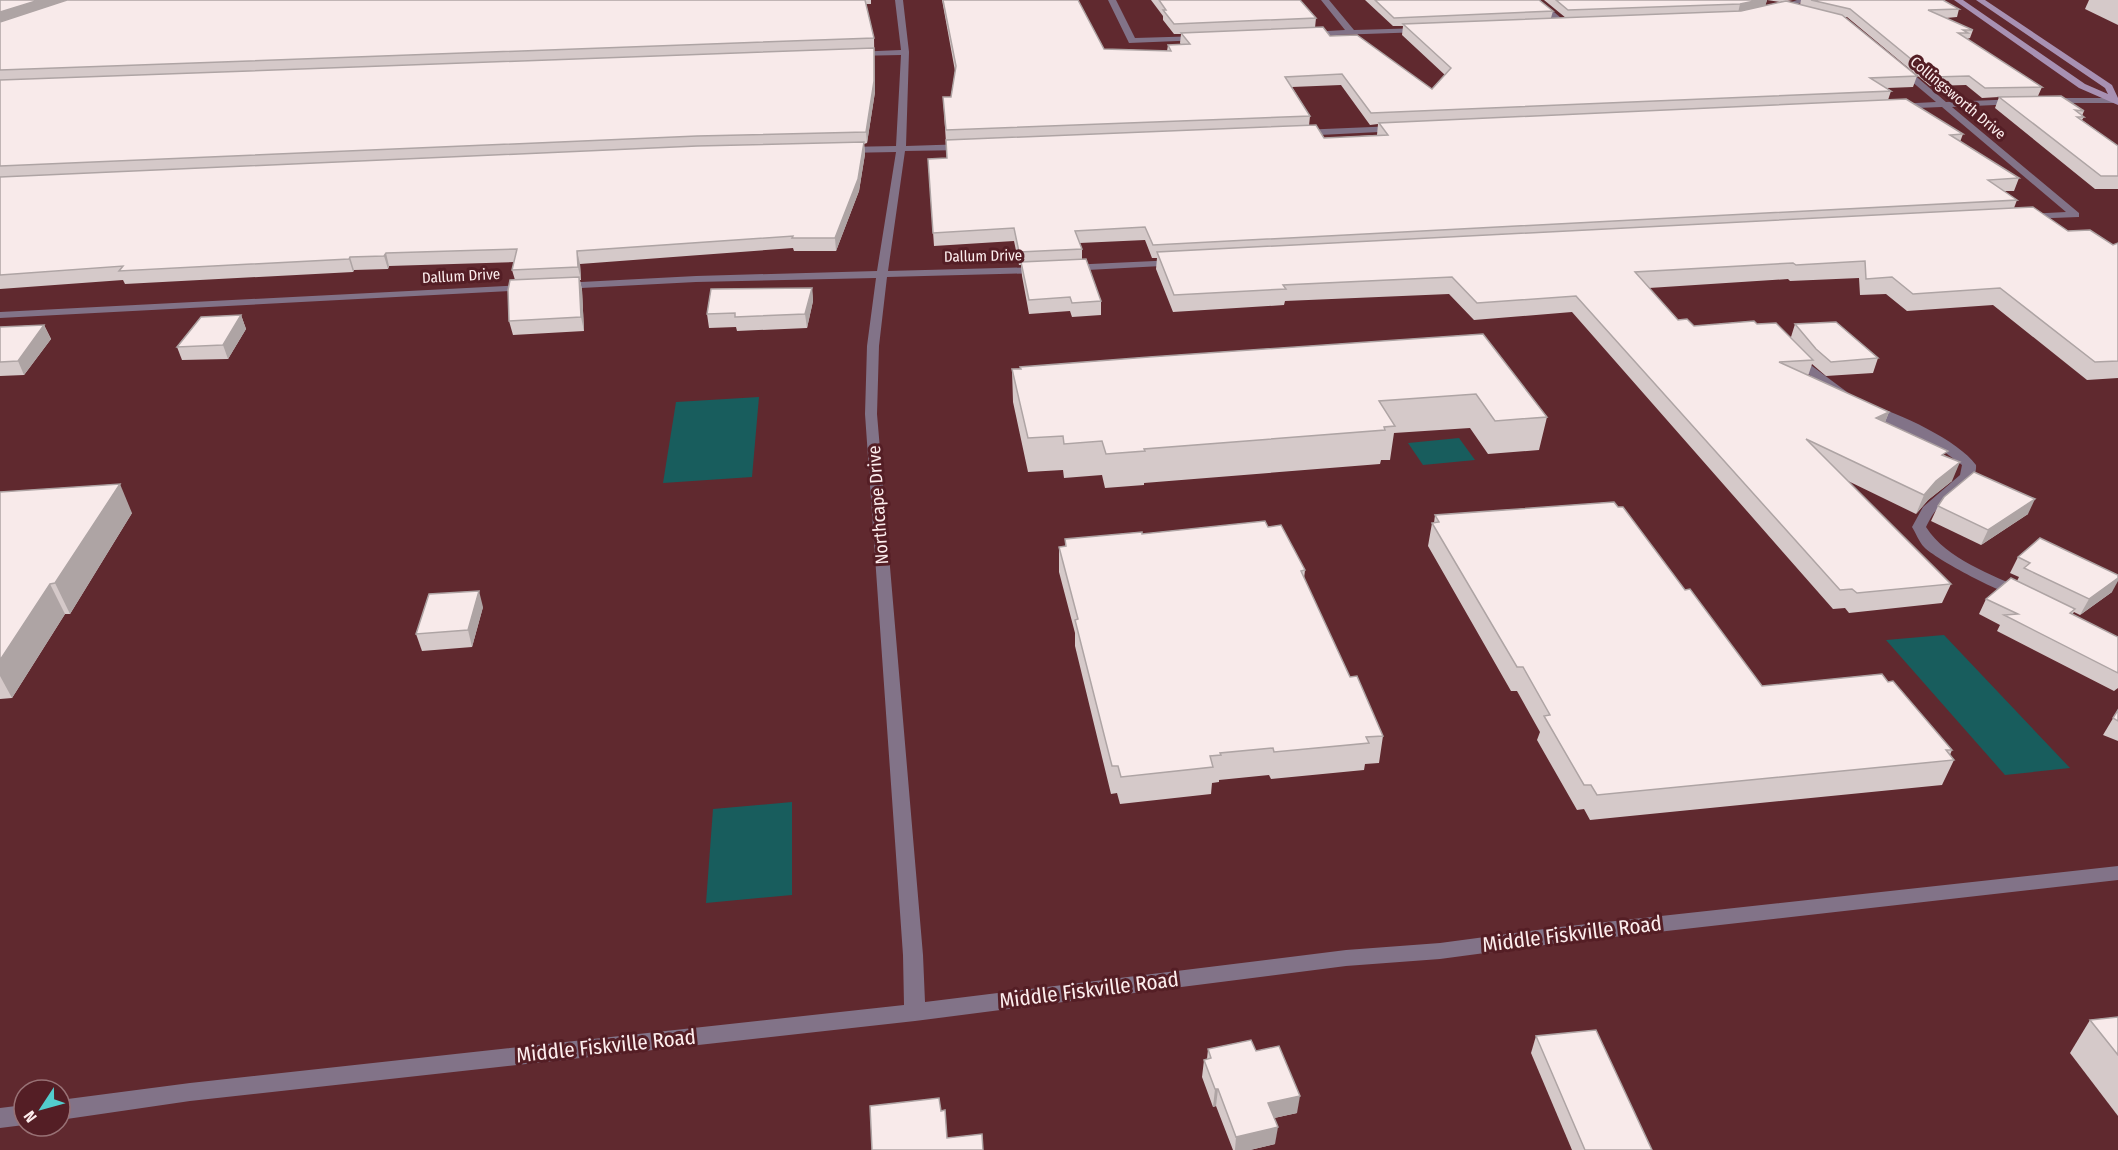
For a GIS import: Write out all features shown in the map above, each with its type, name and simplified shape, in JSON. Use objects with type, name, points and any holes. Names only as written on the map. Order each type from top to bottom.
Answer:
[{"type":"main road","points":[[1958,0],[2082,86],[2117,101]]},
{"type":"main road","points":[[1980,0],[2109,87],[2117,101]]},
{"type":"street","name":"Northcape Drive","points":[[899,0],[905,52],[901,149],[881,274],[873,346],[871,414],[914,955],[915,1012]]},
{"type":"street","points":[[1112,0],[1132,41],[1213,38]]},
{"type":"street","points":[[1324,0],[1351,32]]},
{"type":"street","points":[[1535,0],[1564,24]]},
{"type":"street","points":[[1768,8],[1805,0]]},
{"type":"street","points":[[1781,7],[1805,11]]},
{"type":"street","points":[[1552,25],[1576,24]]},
{"type":"street","points":[[1305,34],[1434,29]]},
{"type":"street","points":[[838,54],[905,52]]},
{"type":"street","name":"Collingsworth Drive","points":[[1892,60],[2075,214],[2016,218]]},
{"type":"street","points":[[1880,107],[2035,101],[2117,101]]},
{"type":"street","points":[[1287,134],[1406,129]]},
{"type":"street","points":[[828,150],[981,147]]},
{"type":"street","name":"Dallum Drive","points":[[0,315],[696,279],[1032,270],[1186,262]]},
{"type":"street","points":[[1787,348],[1801,363],[1834,389],[1866,408],[1933,438],[1965,459],[1970,466],[1969,472],[1964,479],[1925,512],[1919,527],[1930,545],[1965,567],[2037,602]]},
{"type":"street","name":"Middle Fiskville Road","points":[[72,1108],[190,1092],[915,1012],[1346,958],[1440,951],[1571,934],[2118,873]]},
{"type":"water","points":[[759,397],[752,477],[663,483],[676,402]]},
{"type":"water","points":[[1459,438],[1475,460],[1423,465],[1408,443]]},
{"type":"water","points":[[1944,635],[2070,768],[2005,775],[1886,640]]},
{"type":"water","points":[[792,802],[792,895],[706,903],[713,809]]},
{"type":"building","points":[[0,0],[39,0],[0,12]]},
{"type":"building","points":[[67,0],[865,0],[874,38],[0,70],[0,22]]},
{"type":"building","points":[[943,0],[1078,0],[1104,49],[1171,51],[1168,45],[1190,44],[1181,33],[1323,27],[1330,36],[1357,35],[1432,89],[1451,68],[1403,24],[1741,11],[1786,1],[1842,15],[1917,76],[1870,78],[1891,91],[1371,113],[1342,74],[1285,77],[1310,116],[946,130],[943,97],[951,97],[956,66]]},
{"type":"building","points":[[1159,0],[1300,0],[1316,18],[1174,24],[1163,10],[1166,10]]},
{"type":"building","points":[[1375,0],[1539,0],[1553,11],[1394,18]]},
{"type":"building","points":[[1556,0],[1759,0],[1740,4],[1568,10]]},
{"type":"building","points":[[1811,0],[1943,0],[1959,9],[1928,10],[1973,30],[1963,30],[1968,33],[1958,33],[2042,87],[1985,88],[1969,76],[1933,77],[1850,9]]},
{"type":"building","points":[[874,48],[874,81],[866,132],[697,136],[0,166],[0,80]]},
{"type":"building","points":[[2061,96],[2084,111],[2075,110],[2084,117],[2077,117],[2118,146],[2118,176],[2101,176],[1999,97]]},
{"type":"building","points":[[1906,99],[1963,134],[1950,135],[2019,178],[1988,180],[2017,200],[1153,245],[1145,227],[1075,231],[1082,249],[1019,252],[1014,228],[933,233],[928,159],[947,158],[946,140],[1316,125],[1324,138],[1388,135],[1379,123]]},
{"type":"building","points":[[864,142],[858,179],[835,238],[792,238],[793,236],[577,251],[578,267],[512,270],[517,249],[386,253],[384,256],[350,257],[349,259],[119,271],[123,266],[0,275],[0,177],[697,146]]},
{"type":"building","points":[[2033,207],[2068,231],[2090,230],[2113,245],[2118,243],[2118,361],[2095,362],[2000,288],[1913,294],[1892,277],[1866,279],[1865,261],[1635,272],[1678,320],[1687,319],[1694,326],[1754,321],[1757,324],[1776,323],[1813,360],[1779,362],[1889,412],[1876,418],[1948,451],[1942,455],[1960,462],[1936,481],[1924,495],[1806,439],[1951,584],[1857,593],[1852,589],[1840,590],[1576,296],[1477,303],[1452,277],[1283,285],[1286,289],[1174,295],[1157,252]]},
{"type":"building","points":[[1086,259],[1101,301],[1072,303],[1070,297],[1029,300],[1021,262]]},
{"type":"building","points":[[579,277],[581,317],[509,321],[510,280]]},
{"type":"building","points":[[812,288],[805,314],[735,317],[735,313],[707,314],[711,289]]},
{"type":"building","points":[[241,315],[223,345],[177,347],[201,317]]},
{"type":"building","points":[[1836,322],[1878,358],[1831,362],[1816,349],[1795,324]]},
{"type":"building","points":[[44,325],[18,361],[0,362],[0,327]]},
{"type":"building","points":[[1483,334],[1547,417],[1495,421],[1476,394],[1379,401],[1395,426],[1384,427],[1385,430],[1106,454],[1102,441],[1064,444],[1063,436],[1028,438],[1012,369],[1149,357]]},
{"type":"building","points":[[1974,472],[2035,499],[1988,530],[1938,506],[1944,497]]},
{"type":"building","points":[[120,484],[55,583],[50,584],[0,660],[0,492]]},
{"type":"building","points":[[1614,502],[1618,507],[1623,507],[1685,590],[1690,589],[1762,686],[1882,674],[1888,682],[1893,681],[1952,750],[1946,750],[1954,760],[1597,795],[1591,785],[1584,785],[1544,716],[1550,715],[1523,667],[1517,667],[1432,523],[1439,522],[1435,515]]},
{"type":"building","points":[[1265,521],[1268,527],[1281,525],[1305,570],[1301,571],[1350,677],[1357,676],[1383,736],[1366,737],[1369,743],[1274,752],[1273,748],[1220,753],[1221,755],[1210,756],[1213,767],[1121,777],[1118,766],[1112,766],[1059,547],[1066,546],[1065,539],[1142,532],[1142,534]]},
{"type":"building","points":[[2040,538],[2118,575],[2118,578],[2089,599],[2024,568],[2030,563],[2018,557]]},
{"type":"building","points":[[2011,578],[2075,609],[2070,613],[2118,637],[2118,673],[2004,615],[2018,614],[1986,599]]},
{"type":"building","points":[[479,591],[468,630],[416,634],[429,594]]},
{"type":"building","points":[[2118,710],[2118,721],[2113,718]]},
{"type":"building","points":[[2118,1017],[2118,1055],[2090,1020]]},
{"type":"building","points":[[1596,1030],[1652,1150],[1585,1150],[1536,1036]]},
{"type":"building","points":[[1251,1040],[1256,1051],[1279,1046],[1300,1096],[1268,1103],[1278,1127],[1236,1137],[1204,1060],[1211,1058],[1208,1049]]},
{"type":"building","points":[[939,1098],[941,1111],[945,1110],[947,1138],[982,1134],[983,1150],[872,1150],[870,1106]]}]
